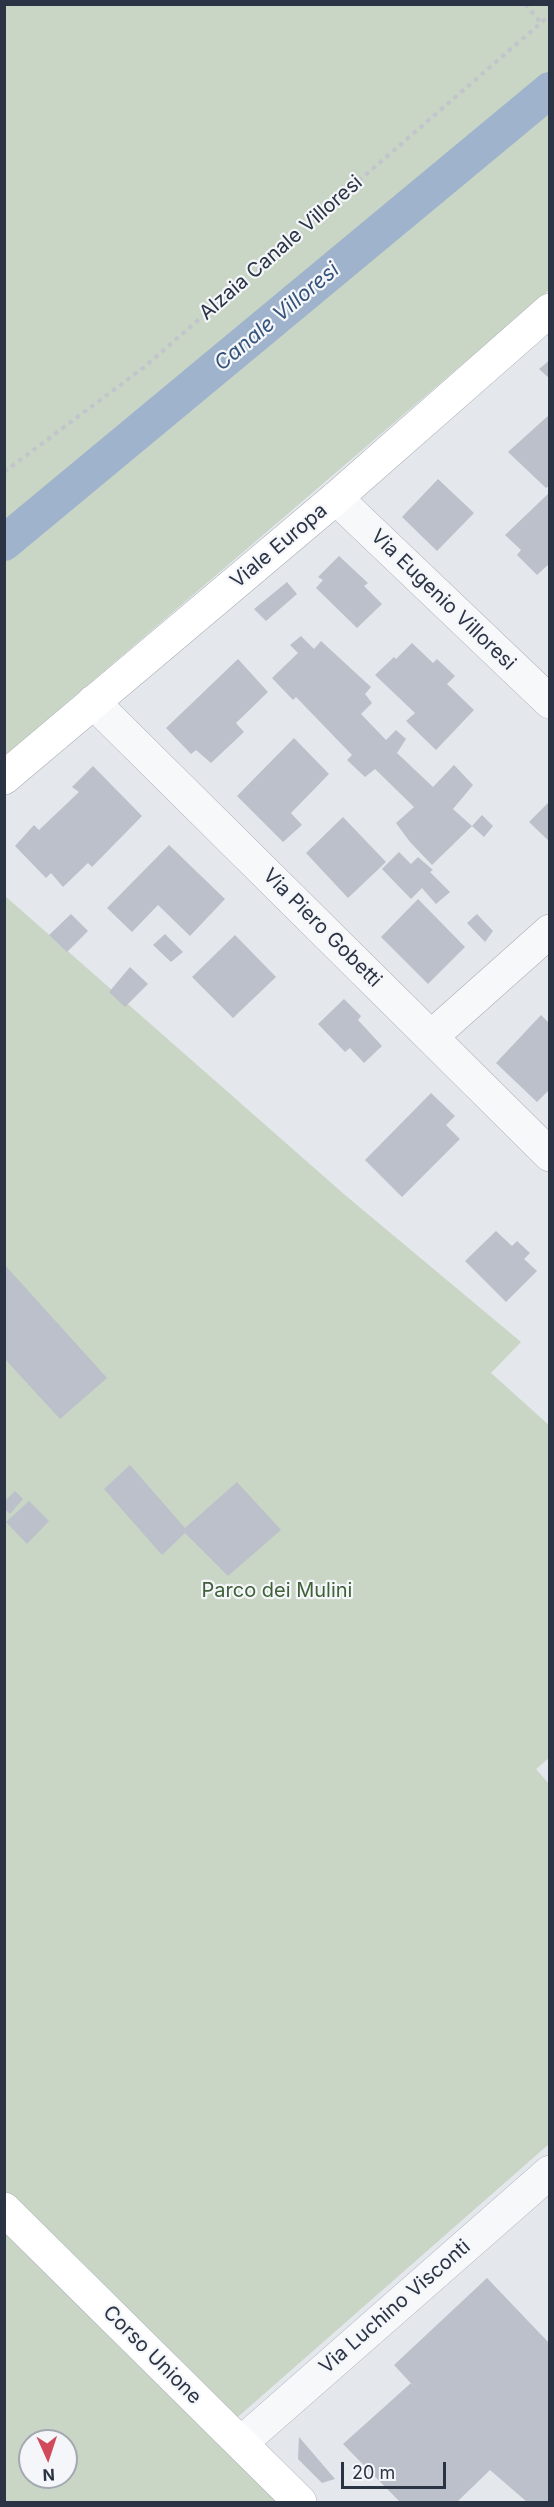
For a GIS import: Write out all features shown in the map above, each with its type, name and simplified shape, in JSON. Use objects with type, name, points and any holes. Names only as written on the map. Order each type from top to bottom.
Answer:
[{"type":"street","name":"Viale Europa","points":[[4,778],[336,498],[549,310]]},
{"type":"street","name":"Via Eugenio Villoresi","points":[[336,498],[549,702]]},
{"type":"street","name":"Via Piero Gobetti","points":[[93,702],[549,1155]]},
{"type":"street","points":[[431,1037],[549,931]]},
{"type":"street","name":"Via Luchino Visconti","points":[[241,2443],[549,2172]]},
{"type":"street","name":"Corso Unione","points":[[4,2209],[300,2502]]},
{"type":"path","points":[[525,4],[541,23]]},
{"type":"path","name":"Alzaia Canale Villoresi","points":[[4,472],[143,368],[549,15]]},
{"type":"green space","points":[[5,5],[549,5],[549,290],[5,756]]},
{"type":"green space","name":"Parco dei Mulini","points":[[5,896],[345,1195],[521,1342],[491,1373],[550,1426],[550,1757],[536,1769],[550,1785],[549,2144],[215,2437],[277,2502],[5,2502]]},
{"type":"building","points":[[550,360],[550,379],[539,369]]},
{"type":"building","points":[[550,414],[550,485],[546,488],[508,452]]},
{"type":"building","points":[[438,479],[474,513],[437,551],[402,517]]},
{"type":"building","points":[[550,492],[550,563],[537,575],[517,555],[521,550],[505,535]]},
{"type":"building","points":[[339,556],[368,583],[364,586],[382,604],[357,628],[316,588],[323,580],[318,577]]},
{"type":"building","points":[[287,582],[297,594],[266,621],[254,609]]},
{"type":"building","points":[[301,636],[314,649],[321,641],[371,687],[365,694],[372,703],[361,714],[386,740],[396,730],[406,739],[397,753],[433,787],[454,765],[473,785],[453,809],[472,826],[432,865],[396,823],[414,807],[375,769],[365,777],[347,760],[352,755],[296,697],[293,700],[272,678],[298,653],[290,645]]},
{"type":"building","points":[[412,643],[433,663],[437,659],[455,676],[447,684],[474,710],[436,750],[406,721],[415,713],[375,675]]},
{"type":"building","points":[[238,659],[268,692],[236,723],[244,732],[211,763],[196,750],[191,754],[166,728]]},
{"type":"building","points":[[294,738],[329,774],[291,813],[302,825],[283,842],[237,796]]},
{"type":"building","points":[[93,766],[142,816],[92,867],[88,863],[63,887],[51,873],[46,878],[15,846],[34,825],[39,830],[79,792],[72,787]]},
{"type":"building","points":[[550,801],[550,842],[529,822]]},
{"type":"building","points":[[482,815],[493,826],[484,837],[472,826]]},
{"type":"building","points":[[343,817],[386,862],[348,898],[306,853]]},
{"type":"building","points":[[169,845],[225,899],[190,936],[158,905],[132,932],[107,908]]},
{"type":"building","points":[[399,852],[411,864],[418,857],[433,870],[430,872],[450,892],[436,904],[422,888],[411,899],[382,869]]},
{"type":"building","points":[[418,899],[465,947],[428,984],[381,937]]},
{"type":"building","points":[[71,914],[88,931],[67,952],[49,935]]},
{"type":"building","points":[[477,914],[493,931],[485,942],[467,923]]},
{"type":"building","points":[[165,934],[183,952],[171,962],[153,945]]},
{"type":"building","points":[[235,935],[276,977],[233,1018],[192,977]]},
{"type":"building","points":[[130,967],[148,984],[125,1007],[109,992]]},
{"type":"building","points":[[344,999],[361,1016],[358,1020],[382,1046],[364,1063],[350,1048],[345,1052],[318,1024]]},
{"type":"building","points":[[541,1015],[550,1024],[550,1089],[537,1102],[496,1063]]},
{"type":"building","points":[[431,1093],[455,1116],[446,1125],[460,1139],[402,1197],[365,1160]]},
{"type":"building","points":[[496,1231],[512,1246],[517,1241],[530,1253],[524,1259],[537,1271],[506,1302],[465,1261]]},
{"type":"building","points":[[4,1264],[107,1378],[60,1419],[4,1358]]},
{"type":"building","points":[[130,1465],[185,1528],[237,1482],[281,1530],[228,1576],[185,1533],[162,1555],[104,1489]]},
{"type":"building","points":[[15,1491],[23,1499],[10,1514],[4,1508],[4,1502]]},
{"type":"building","points":[[29,1501],[49,1521],[27,1544],[6,1522]]},
{"type":"building","points":[[487,2278],[550,2344],[550,2502],[527,2502],[490,2470],[457,2502],[400,2502],[343,2444],[411,2383],[394,2365]]},
{"type":"building","points":[[299,2437],[335,2479],[322,2483],[298,2459]]},
{"type":"waterway","name":"Canale Villoresi","points":[[4,543],[550,90]]}]
